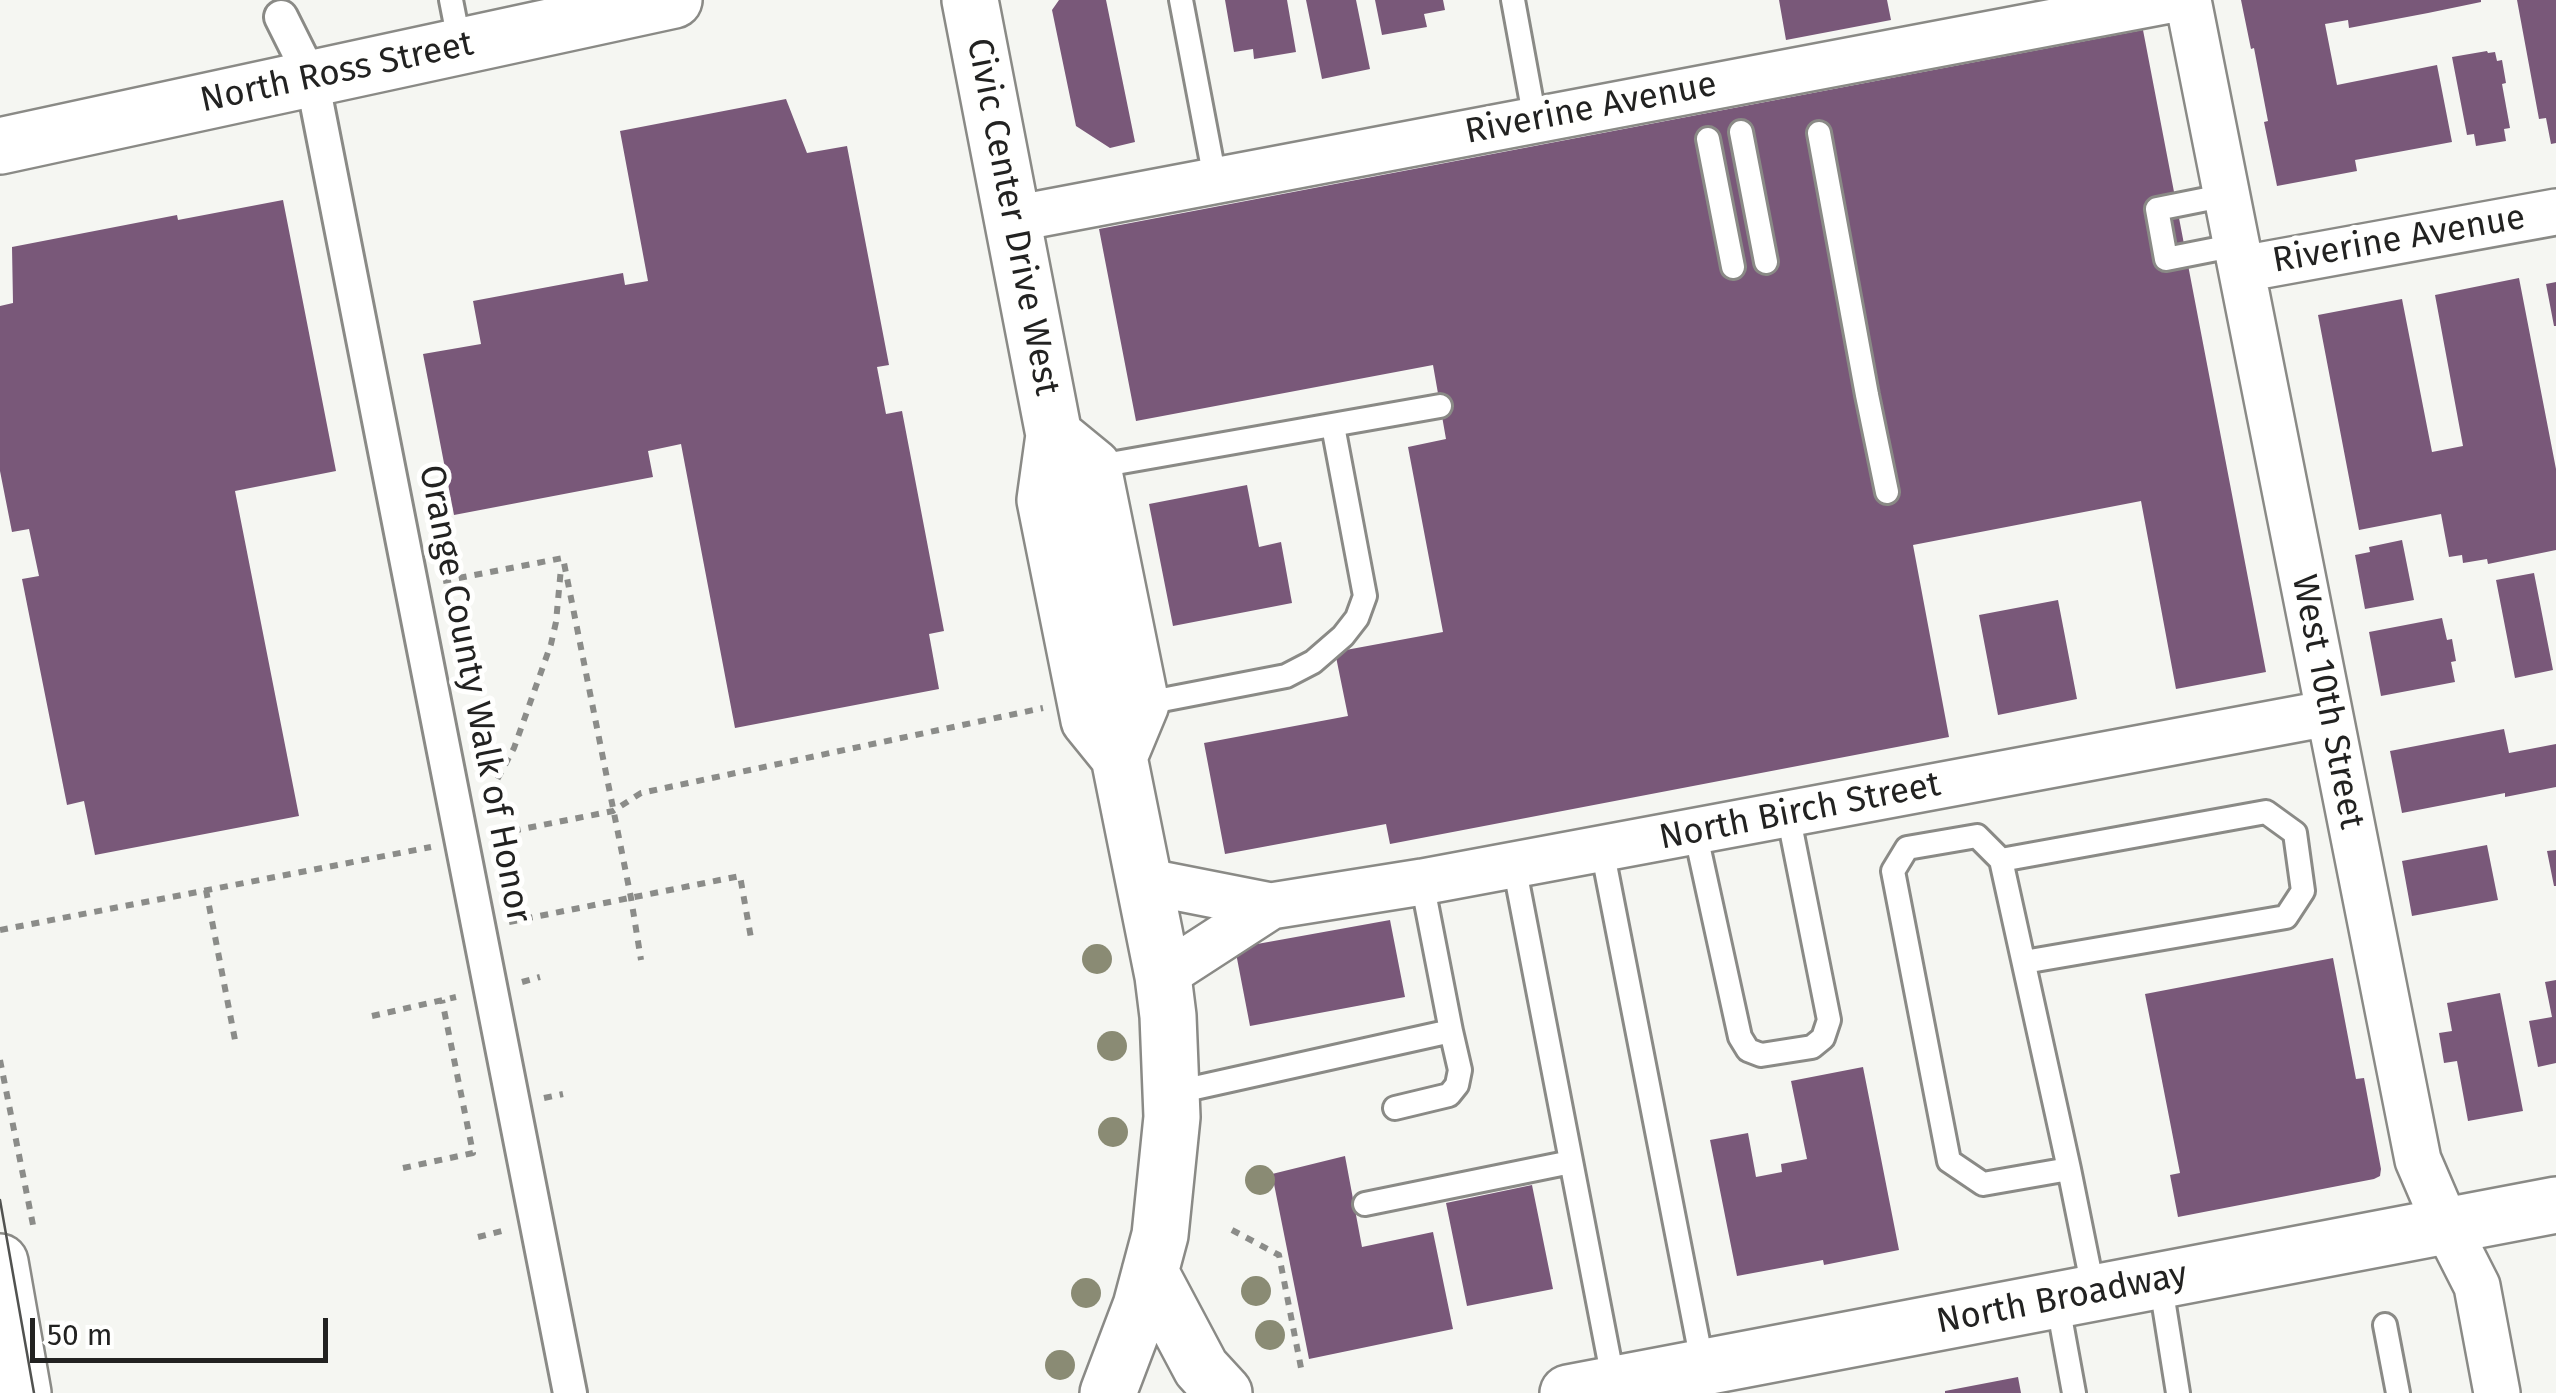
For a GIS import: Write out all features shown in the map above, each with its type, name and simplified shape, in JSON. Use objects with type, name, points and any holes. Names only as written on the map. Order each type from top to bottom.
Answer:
[{"type":"main road","name":"North Ross Street","points":[[0,146],[312,78],[455,23],[539,22],[674,0]]},
{"type":"main road","name":"Civic Center Drive West","points":[[970,0],[1013,219],[1141,704]]},
{"type":"main road","name":"Civic Center Drive West","points":[[1074,451],[1045,500],[1089,720],[1120,756],[1164,976],[1172,1093],[1160,1235],[1141,1306],[1108,1393]]},
{"type":"main road","points":[[1120,756],[1141,704]]},
{"type":"main road","name":"North Broadway","points":[[1617,1387],[1702,1367],[2556,1205]]},
{"type":"main road","points":[[0,1262],[13,1370]]},
{"type":"main road","points":[[1150,1272],[1201,1368],[1224,1393]]},
{"type":"street","name":"Riverine Avenue","points":[[1013,219],[2170,0]]},
{"type":"street","name":"West 10th Street","points":[[2188,0],[2418,1160],[2477,1286],[2497,1393]]},
{"type":"street","name":"Orange County Walk of Honor","points":[[281,17],[312,78],[570,1393]]},
{"type":"street","name":"Riverine Avenue","points":[[2239,257],[2556,212]]},
{"type":"street","name":"North Birch Street","points":[[1144,881],[1270,906],[1422,882],[2329,713]]},
{"type":"street","name":"North Birch Street","points":[[1164,976],[1270,906]]},
{"type":"lane","points":[[1181,0],[1214,179]]},
{"type":"lane","points":[[1513,0],[1536,120]]},
{"type":"lane","points":[[1741,132],[1766,262]]},
{"type":"lane","points":[[1819,133],[1887,492]]},
{"type":"lane","points":[[1708,139],[1733,267]]},
{"type":"lane","points":[[2227,196],[2157,209],[2166,259],[2239,257]]},
{"type":"lane","points":[[1074,451],[1333,426],[1440,406]]},
{"type":"lane","points":[[1141,704],[1286,676],[1313,662],[1357,618],[1365,596],[1333,426]]},
{"type":"lane","points":[[2002,860],[2266,812],[2295,832],[2304,891],[2286,917],[2024,962]]},
{"type":"lane","points":[[1695,832],[1740,1037],[1748,1050],[1761,1055],[1812,1047],[1823,1038],[1829,1020],[1788,814]]},
{"type":"lane","points":[[2069,1169],[1983,1184],[1948,1161],[1893,871],[1907,848],[1977,836],[2002,860],[2069,1169],[2075,1296],[2074,1393]]},
{"type":"lane","points":[[1602,849],[1702,1367]]},
{"type":"lane","points":[[1514,865],[1617,1387]]},
{"type":"lane","points":[[1395,1108],[1449,1095],[1457,1085],[1460,1070],[1422,882]]},
{"type":"lane","points":[[1172,1093],[1451,1031]]},
{"type":"lane","points":[[1366,1204],[1572,1162]]},
{"type":"lane","points":[[2160,1280],[2178,1393]]},
{"type":"lane","points":[[2385,1325],[2398,1393]]},
{"type":"path","points":[[412,588],[562,558]]},
{"type":"path","points":[[562,558],[641,960]]},
{"type":"path","points":[[461,841],[514,748],[535,692],[556,622],[562,558]]},
{"type":"path","points":[[0,930],[613,811],[640,793],[1045,707]]},
{"type":"path","points":[[479,928],[740,876],[750,938]]},
{"type":"path","points":[[206,890],[235,1040]]},
{"type":"path","points":[[403,1168],[473,1153],[442,1000]]},
{"type":"path","points":[[372,1016],[432,1002]]},
{"type":"path","points":[[1232,1230],[1279,1255],[1302,1373]]},
{"type":"building","points":[[1059,0],[1106,0],[1135,142],[1110,148],[1076,126],[1052,10]]},
{"type":"building","points":[[1225,0],[1287,0],[1296,52],[1254,59],[1253,49],[1234,52]]},
{"type":"building","points":[[1306,0],[1356,0],[1370,69],[1322,79]]},
{"type":"building","points":[[1375,0],[1443,0],[1445,10],[1424,14],[1427,27],[1382,35]]},
{"type":"building","points":[[1779,0],[1887,0],[1891,20],[1786,40]]},
{"type":"building","points":[[2241,0],[2481,0],[2349,28],[2348,20],[2325,24],[2337,85],[2437,65],[2452,142],[2355,160],[2357,171],[2277,186],[2254,48],[2251,49]]},
{"type":"building","points":[[2517,0],[2556,0],[2556,143],[2551,144],[2546,118],[2539,119]]},
{"type":"building","points":[[2143,30],[2266,672],[2176,689],[2141,501],[1913,545],[1949,737],[1390,844],[1386,824],[1225,854],[1204,743],[1348,716],[1335,652],[1443,632],[1408,447],[1446,439],[1433,365],[1136,421],[1099,229]]},
{"type":"building","points":[[2495,52],[2497,61],[2502,60],[2510,128],[2504,129],[2506,141],[2476,146],[2474,134],[2467,135],[2452,57]]},
{"type":"building","points":[[786,99],[807,153],[847,146],[889,365],[877,367],[886,414],[902,411],[944,631],[929,634],[939,689],[735,728],[681,444],[648,451],[653,477],[454,515],[423,354],[481,344],[473,301],[623,273],[625,285],[648,281],[620,131]]},
{"type":"building","points":[[283,200],[336,471],[235,491],[299,816],[95,855],[84,801],[67,805],[22,579],[39,576],[29,529],[12,532],[0,471],[0,306],[13,303],[12,247],[177,215],[178,220]]},
{"type":"building","points":[[2519,278],[2556,469],[2556,550],[2488,564],[2487,559],[2463,563],[2462,555],[2449,557],[2441,514],[2359,530],[2318,315],[2402,299],[2432,452],[2463,446],[2435,295]]},
{"type":"building","points":[[2556,282],[2556,326],[2554,326],[2546,284]]},
{"type":"building","points":[[1247,485],[1259,547],[1281,542],[1292,603],[1173,626],[1149,504]]},
{"type":"building","points":[[2402,540],[2414,600],[2365,609],[2355,555],[2370,552],[2369,547]]},
{"type":"building","points":[[2534,573],[2553,670],[2515,678],[2496,580]]},
{"type":"building","points":[[2058,600],[2077,699],[1998,715],[1979,615]]},
{"type":"building","points":[[2442,618],[2447,640],[2452,639],[2455,682],[2381,696],[2369,632]]},
{"type":"building","points":[[2504,729],[2509,753],[2556,744],[2556,787],[2402,813],[2390,751]]},
{"type":"building","points":[[2487,845],[2498,900],[2412,916],[2402,861]]},
{"type":"building","points":[[2556,850],[2556,886],[2554,886],[2547,851]]},
{"type":"building","points":[[1390,920],[1405,997],[1250,1026],[1235,948]]},
{"type":"building","points":[[2333,958],[2356,1079],[2364,1078],[2380,1176],[2178,1217],[2170,1175],[2180,1173],[2145,994]]},
{"type":"building","points":[[2556,980],[2556,1063],[2538,1067],[2529,1021],[2552,1017],[2545,982]]},
{"type":"building","points":[[2500,993],[2523,1111],[2468,1121],[2457,1061],[2444,1063],[2439,1033],[2452,1031],[2447,1003]]},
{"type":"building","points":[[1863,1067],[1899,1250],[1737,1276],[1710,1140],[1748,1133],[1756,1177],[1782,1172],[1781,1164],[1807,1159],[1791,1081]]},
{"type":"building","points":[[1345,1156],[1362,1247],[1433,1232],[1453,1329],[1309,1359],[1272,1174]]},
{"type":"building","points":[[1532,1185],[1553,1289],[1467,1306],[1446,1203]]},
{"type":"building","points":[[2018,1377],[2021,1393],[1945,1393],[1945,1391]]},
{"type":"tram line","points":[[0,1200],[34,1393]]}]
